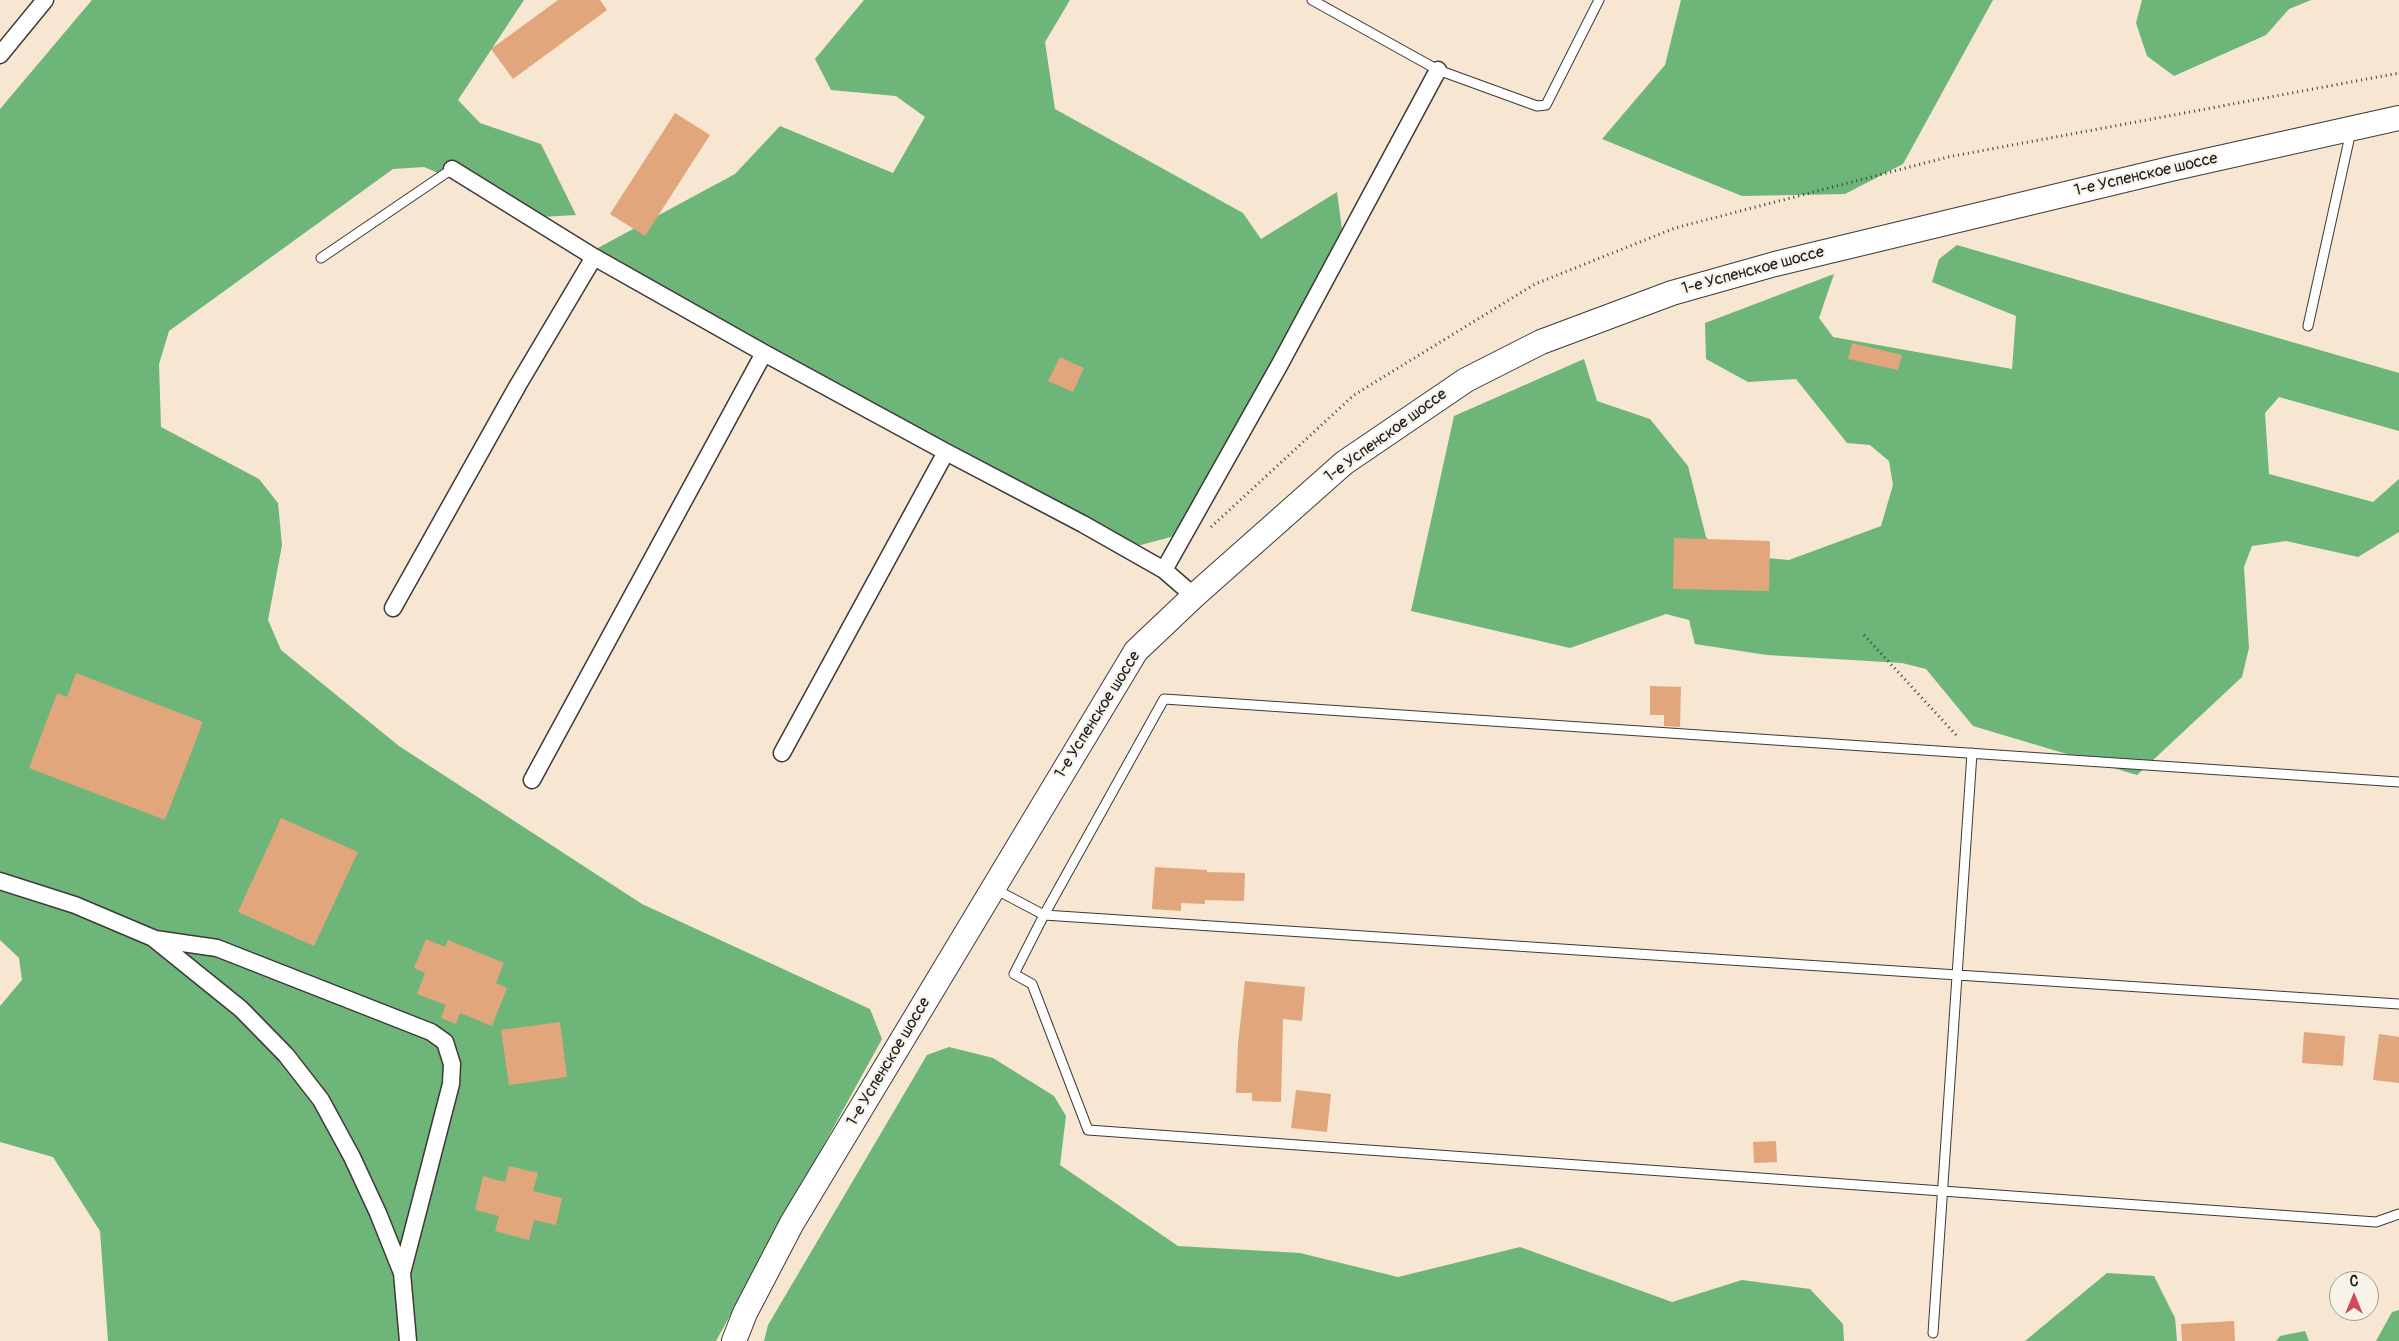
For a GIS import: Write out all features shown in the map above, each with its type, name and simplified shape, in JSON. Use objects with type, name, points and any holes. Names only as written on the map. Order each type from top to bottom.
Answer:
[{"type":"main road","name":"1-е Успенское шоссе","points":[[734,1341],[745,1313],[792,1223],[1136,651],[1194,596],[1344,463],[1466,380],[1542,342],[1672,293],[1775,264],[2170,168],[2399,118]]},
{"type":"street","points":[[0,55],[46,0]]},
{"type":"street","points":[[1164,570],[1280,364],[1438,70]]},
{"type":"street","points":[[452,169],[594,257],[764,354],[1083,524],[1164,570],[1194,596]]},
{"type":"street","points":[[393,608],[518,385],[594,257]]},
{"type":"street","points":[[532,780],[764,354]]},
{"type":"street","points":[[782,754],[946,452]]},
{"type":"street","points":[[0,881],[75,905],[152,938],[217,948],[431,1032],[445,1042],[452,1064],[452,1084],[402,1273]]},
{"type":"street","points":[[152,938],[241,1009],[286,1055],[321,1100],[356,1165],[402,1273],[408,1341]]},
{"type":"lane","points":[[1312,0],[1438,70],[1537,106],[1546,105],[1599,0]]},
{"type":"lane","points":[[2308,326],[2351,130]]},
{"type":"lane","points":[[321,258],[452,169]]},
{"type":"lane","points":[[2399,782],[1164,699],[1044,915],[1014,974],[1032,984],[1088,1130],[2376,1222],[2399,1214]]},
{"type":"lane","points":[[1933,1333],[1972,754]]},
{"type":"lane","points":[[993,888],[1044,915],[2399,1004]]},
{"type":"path","points":[[1864,635],[1972,754]]},
{"type":"green space","points":[[92,0],[524,0],[458,100],[480,123],[541,144],[576,215],[541,217],[424,167],[393,169],[169,331],[159,364],[161,427],[259,479],[278,503],[282,545],[268,620],[281,650],[399,746],[642,904],[870,1009],[882,1039],[716,1341],[108,1341],[100,1231],[53,1157],[0,1142],[0,1006],[22,980],[19,958],[0,940],[0,109]]},
{"type":"green space","points":[[864,0],[1070,0],[1045,42],[1055,109],[1243,213],[1261,239],[1337,192],[1342,229],[1182,534],[1137,546],[621,273],[596,249],[735,174],[780,126],[893,173],[925,117],[896,96],[831,90],[815,59]]},
{"type":"green space","points":[[1681,0],[1993,0],[1903,164],[1845,194],[1742,196],[1602,139],[1665,65]]},
{"type":"green space","points":[[2142,0],[2311,0],[2289,9],[2266,35],[2174,76],[2147,56],[2136,23]]},
{"type":"green space","points":[[1957,245],[2399,373],[2399,431],[2279,397],[2265,413],[2269,474],[2373,502],[2399,479],[2399,532],[2358,557],[2286,541],[2252,546],[2244,567],[2249,648],[2242,677],[2137,775],[1973,726],[1926,669],[1902,663],[1767,655],[1695,644],[1689,620],[1666,614],[1570,648],[1411,611],[1454,416],[1584,359],[1597,401],[1650,419],[1688,466],[1706,537],[1722,554],[1789,560],[1881,526],[1893,485],[1889,461],[1870,445],[1847,443],[1796,379],[1748,382],[1706,359],[1705,323],[1834,274],[1819,318],[1833,337],[2012,369],[2016,316],[1932,282],[1939,259]]},
{"type":"green space","points":[[949,1047],[993,1058],[1054,1096],[1066,1116],[1060,1165],[1178,1246],[1300,1253],[1398,1277],[1520,1247],[1672,1302],[1742,1280],[1810,1289],[1843,1324],[1844,1341],[764,1341],[768,1325],[927,1055]]},
{"type":"green space","points":[[2107,1273],[2154,1276],[2175,1318],[2177,1341],[2025,1341]]},
{"type":"green space","points":[[2399,1310],[2399,1341],[2376,1341],[2392,1312]]},
{"type":"green space","points":[[2305,1331],[2309,1341],[2276,1341],[2280,1336]]},
{"type":"building","points":[[558,0],[600,0],[607,10],[513,79],[491,49]]},
{"type":"building","points":[[675,113],[710,135],[645,236],[610,214]]},
{"type":"building","points":[[1852,343],[1902,355],[1898,370],[1848,359]]},
{"type":"building","points":[[1060,357],[1084,368],[1073,392],[1048,381]]},
{"type":"building","points":[[1674,538],[1770,541],[1769,591],[1673,589]]},
{"type":"building","points":[[76,673],[203,722],[165,820],[29,768],[57,693],[67,697]]},
{"type":"building","points":[[1650,686],[1681,687],[1680,727],[1664,726],[1664,715],[1650,715]]},
{"type":"building","points":[[281,818],[358,852],[314,946],[238,912]]},
{"type":"building","points":[[1155,867],[1207,870],[1207,872],[1245,873],[1244,901],[1205,900],[1205,904],[1181,903],[1181,911],[1152,909]]},
{"type":"building","points":[[426,939],[445,947],[448,940],[504,963],[496,983],[507,988],[492,1026],[460,1013],[456,1024],[441,1018],[446,1005],[417,994],[425,973],[414,968]]},
{"type":"building","points":[[1245,981],[1305,987],[1302,1021],[1283,1019],[1281,1102],[1252,1101],[1252,1093],[1236,1093],[1238,1044]]},
{"type":"building","points":[[560,1022],[567,1077],[509,1085],[501,1030]]},
{"type":"building","points":[[2304,1032],[2345,1036],[2343,1066],[2302,1063]]},
{"type":"building","points":[[2379,1034],[2399,1037],[2399,1083],[2373,1080]]},
{"type":"building","points":[[1296,1090],[1331,1094],[1327,1132],[1291,1128]]},
{"type":"building","points":[[1776,1141],[1777,1162],[1754,1163],[1753,1142]]},
{"type":"building","points":[[509,1166],[538,1173],[533,1191],[562,1198],[556,1225],[534,1220],[529,1240],[495,1231],[499,1216],[475,1210],[483,1176],[505,1182]]},
{"type":"building","points":[[2234,1321],[2235,1341],[2182,1341],[2181,1324]]}]
